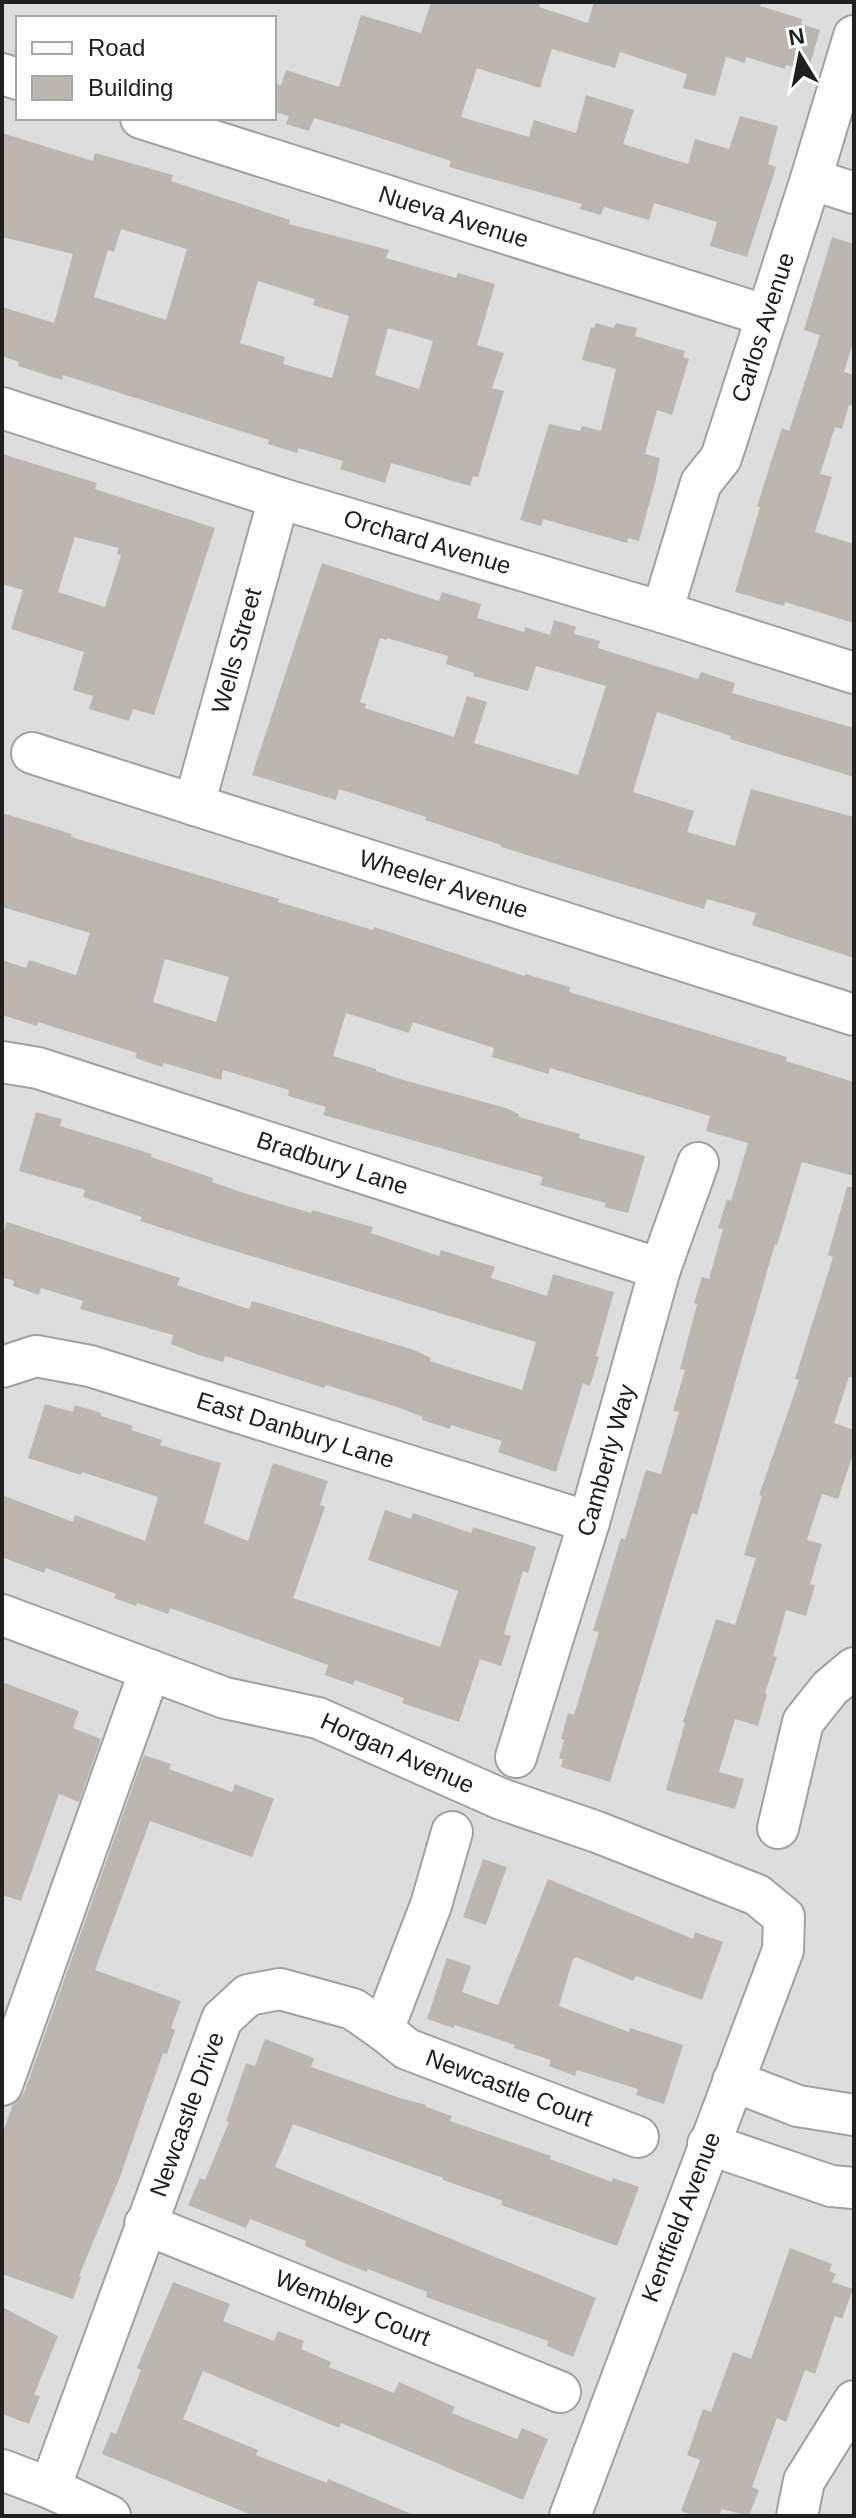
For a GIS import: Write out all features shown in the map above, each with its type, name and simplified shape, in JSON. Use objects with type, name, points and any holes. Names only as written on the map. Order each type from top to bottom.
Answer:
[{"type":"street","name":"Carlos Avenue","points":[[662,612],[701,483],[721,458],[854,36]]},
{"type":"street","name":"Nueva Avenue","points":[[147,120],[767,316]]},
{"type":"street","points":[[811,179],[854,193]]},
{"type":"street","name":"Orchard Avenue","points":[[2,408],[279,498],[662,612],[854,673]]},
{"type":"street","name":"Wells Street","points":[[194,805],[279,498]]},
{"type":"street","name":"Wheeler Avenue","points":[[32,753],[854,1015]]},
{"type":"street","name":"Bradbury Lane","points":[[2,1062],[38,1068],[660,1269]]},
{"type":"street","name":"Camberly Way","points":[[516,1757],[589,1522],[660,1269],[698,1163]]},
{"type":"street","name":"East Danbury Lane","points":[[2,1367],[36,1356],[90,1366],[589,1522]]},
{"type":"street","name":"Horgan Avenue","points":[[2,1615],[225,1698],[318,1718],[501,1799],[597,1832],[757,1895],[784,1917]]},
{"type":"street","points":[[778,1828],[803,1722],[830,1688],[854,1668]]},
{"type":"street","points":[[2,2085],[150,1670]]},
{"type":"street","points":[[383,2030],[431,1905],[452,1832]]},
{"type":"street","name":"Kentfield Avenue","points":[[570,2516],[783,1950],[784,1917]]},
{"type":"street","name":"Newcastle Drive","points":[[50,2488],[222,2019],[248,1995],[280,1989],[353,2009],[383,2030]]},
{"type":"street","name":"Newcastle Court","points":[[383,2030],[407,2049],[638,2137]]},
{"type":"street","points":[[733,2081],[798,2106],[854,2115]]},
{"type":"street","points":[[708,2144],[831,2186],[854,2188]]},
{"type":"street","name":"Wembley Court","points":[[145,2224],[560,2392]]},
{"type":"street","points":[[797,2516],[804,2481],[854,2401]]},
{"type":"street","points":[[2,2470],[110,2516]]},
{"type":"shaded area","points":[[2,2],[854,2],[854,2516],[2,2516]]},
{"type":"building","points":[[431,2],[540,2],[539,7],[588,23],[594,2],[762,2],[760,6],[802,19],[801,24],[820,30],[808,71],[786,65],[785,69],[746,57],[745,63],[726,57],[715,96],[683,88],[687,74],[620,52],[615,68],[552,49],[540,88],[477,68],[461,117],[529,137],[534,120],[576,133],[586,95],[634,110],[623,144],[688,164],[695,139],[729,149],[740,116],[778,126],[768,164],[776,167],[747,257],[710,246],[717,222],[654,203],[649,220],[604,207],[601,215],[580,209],[582,204],[449,167],[451,161],[314,118],[309,131],[286,124],[289,116],[276,113],[276,84],[281,85],[286,70],[339,87],[361,15],[421,33]]},
{"type":"building","points":[[2,133],[93,161],[95,153],[173,175],[171,181],[290,220],[289,224],[389,250],[386,258],[456,278],[458,273],[495,284],[477,345],[504,353],[492,388],[504,391],[478,477],[473,476],[470,486],[391,463],[385,483],[340,469],[343,461],[298,448],[297,453],[268,444],[269,440],[63,375],[62,380],[18,366],[19,362],[2,356],[2,307],[54,323],[73,254],[2,237]],"holes":[[[121,229],[187,249],[166,320],[94,297],[108,250],[114,252]],[[258,281],[315,299],[313,305],[349,316],[332,378],[283,364],[285,357],[240,343]],[[388,328],[433,341],[419,389],[375,375]]]},
{"type":"building","points":[[832,237],[854,244],[854,339],[844,372],[854,375],[854,406],[849,405],[842,429],[835,427],[820,474],[832,477],[815,532],[854,544],[854,623],[785,602],[784,606],[735,592],[782,428],[789,431],[820,335],[804,330]]},
{"type":"building","points":[[596,323],[614,328],[616,323],[637,328],[635,336],[685,351],[683,357],[689,359],[672,415],[657,410],[645,454],[660,458],[639,541],[628,538],[627,543],[543,519],[541,526],[520,520],[549,424],[580,431],[582,426],[601,431],[616,369],[582,360],[591,327],[594,328]]},
{"type":"building","points":[[2,454],[97,483],[95,489],[215,528],[154,715],[133,709],[129,721],[89,709],[93,696],[73,690],[84,652],[11,629],[23,590],[2,584]],"holes":[[[75,537],[119,548],[117,554],[121,555],[105,607],[58,592]]]},
{"type":"building","points":[[322,563],[439,601],[442,592],[481,604],[477,618],[524,632],[525,627],[550,635],[554,620],[576,627],[574,634],[600,641],[598,648],[698,679],[701,672],[735,683],[732,693],[854,728],[854,777],[730,739],[731,736],[657,712],[633,792],[694,811],[687,832],[735,846],[751,789],[854,817],[854,958],[752,925],[756,913],[707,899],[704,909],[501,847],[425,820],[426,817],[339,789],[336,800],[252,775]],"holes":[[[380,638],[448,656],[446,664],[474,673],[473,676],[528,691],[536,666],[606,686],[578,775],[474,743],[487,702],[467,696],[454,737],[365,708],[366,704],[360,702]]]},
{"type":"building","points":[[2,813],[72,834],[71,837],[279,899],[278,902],[373,930],[374,927],[525,976],[570,987],[569,992],[787,1057],[786,1061],[854,1082],[854,1176],[802,1162],[775,1244],[697,1515],[692,1513],[610,1782],[561,1767],[563,1759],[559,1759],[564,1740],[561,1739],[568,1713],[574,1715],[599,1632],[593,1631],[621,1538],[625,1540],[646,1470],[661,1474],[679,1412],[673,1411],[685,1370],[680,1369],[697,1304],[694,1303],[702,1277],[709,1279],[723,1229],[718,1228],[727,1199],[731,1201],[748,1143],[706,1131],[710,1116],[550,1068],[548,1074],[492,1057],[494,1048],[413,1022],[409,1033],[346,1013],[333,1056],[400,1079],[506,1108],[519,1114],[519,1117],[580,1134],[579,1138],[645,1156],[628,1213],[604,1207],[606,1203],[540,1185],[543,1177],[323,1115],[326,1107],[288,1096],[289,1090],[223,1070],[221,1080],[164,1063],[162,1067],[135,1058],[137,1053],[38,1022],[37,1026],[2,1015],[2,960],[26,968],[29,960],[76,975],[90,933],[2,907]],"holes":[[[165,959],[229,977],[216,1022],[153,1002]]]},
{"type":"building","points":[[36,1112],[62,1119],[60,1126],[152,1154],[151,1157],[213,1178],[212,1182],[244,1193],[373,1227],[371,1233],[439,1256],[441,1250],[495,1267],[491,1278],[547,1296],[553,1274],[614,1292],[590,1386],[583,1383],[556,1472],[498,1452],[502,1441],[451,1425],[450,1429],[422,1420],[423,1417],[397,1407],[326,1385],[324,1388],[225,1356],[223,1362],[196,1354],[171,1344],[173,1335],[80,1309],[83,1301],[41,1288],[39,1295],[13,1286],[14,1281],[2,1277],[2,1238],[7,1222],[180,1278],[177,1285],[249,1309],[252,1301],[414,1350],[431,1358],[430,1361],[522,1390],[536,1342],[140,1221],[142,1217],[83,1197],[85,1190],[19,1171]]},
{"type":"building","points":[[847,1187],[854,1187],[854,1378],[849,1377],[834,1423],[854,1430],[854,1451],[838,1499],[822,1494],[807,1540],[822,1544],[810,1584],[815,1585],[806,1616],[786,1610],[758,1726],[735,1719],[719,1772],[744,1779],[735,1809],[666,1790],[683,1722],[716,1619],[735,1625],[756,1558],[744,1555],[762,1496],[759,1495],[799,1380],[795,1379],[833,1257],[828,1255]]},
{"type":"building","points":[[45,1404],[73,1412],[75,1405],[101,1413],[101,1416],[133,1426],[131,1430],[162,1440],[160,1445],[221,1463],[204,1523],[248,1541],[273,1463],[328,1481],[320,1505],[325,1507],[293,1598],[440,1647],[458,1591],[368,1560],[385,1510],[411,1519],[413,1513],[471,1533],[473,1527],[536,1547],[528,1573],[523,1571],[504,1634],[511,1636],[501,1666],[480,1659],[459,1722],[402,1703],[404,1698],[355,1680],[353,1685],[325,1675],[328,1665],[170,1608],[168,1614],[137,1603],[136,1606],[114,1598],[116,1594],[46,1568],[44,1573],[2,1557],[2,1495],[73,1522],[75,1515],[145,1541],[158,1497],[28,1458]]},
{"type":"building","points":[[2,1682],[79,1711],[73,1728],[101,1739],[79,1802],[59,1794],[21,1901],[2,1895]]},
{"type":"building","points":[[144,1755],[171,1764],[169,1769],[232,1792],[235,1784],[274,1799],[252,1857],[150,1821],[95,1970],[181,2001],[171,2028],[175,2030],[167,2054],[163,2053],[73,2299],[2,2274],[2,2135],[13,2104],[24,2093]]},
{"type":"building","points":[[483,1859],[507,1867],[486,1925],[463,1917]]},
{"type":"building","points":[[548,1879],[693,1939],[695,1932],[723,1942],[702,2000],[636,1976],[633,1981],[576,1957],[573,1959],[559,2006],[629,2032],[630,2028],[683,2045],[664,2104],[636,2095],[638,2089],[577,2070],[575,2076],[549,2066],[551,2060],[514,2048],[515,2045],[427,2019],[447,1958],[471,1966],[462,1992],[498,2005]]},
{"type":"building","points":[[265,2039],[314,2058],[311,2067],[426,2105],[452,2116],[450,2121],[551,2156],[550,2159],[612,2182],[613,2178],[639,2187],[617,2246],[501,2205],[503,2201],[293,2124],[275,2167],[596,2298],[573,2357],[547,2346],[548,2341],[426,2297],[427,2292],[368,2269],[367,2272],[339,2261],[305,2246],[306,2241],[250,2219],[246,2228],[188,2205],[200,2178],[205,2180],[229,2122],[226,2121],[246,2063],[255,2066]]},
{"type":"building","points":[[790,2248],[832,2264],[829,2271],[836,2274],[832,2282],[853,2289],[842,2319],[835,2316],[815,2374],[805,2370],[786,2422],[777,2418],[752,2487],[759,2490],[749,2516],[722,2509],[719,2516],[694,2516],[681,2511],[700,2460],[687,2455],[703,2409],[711,2412],[733,2352],[751,2359]]},
{"type":"building","points":[[173,2282],[230,2304],[223,2321],[274,2341],[278,2331],[304,2341],[301,2349],[331,2362],[329,2367],[394,2393],[399,2382],[455,2407],[452,2413],[517,2439],[522,2428],[548,2439],[523,2500],[341,2423],[339,2428],[203,2371],[183,2419],[258,2450],[256,2455],[327,2483],[328,2479],[416,2516],[254,2516],[102,2454],[111,2432],[116,2434],[141,2370],[137,2368]]},
{"type":"building","points":[[2,2307],[58,2336],[34,2395],[40,2396],[29,2424],[2,2414]]}]
